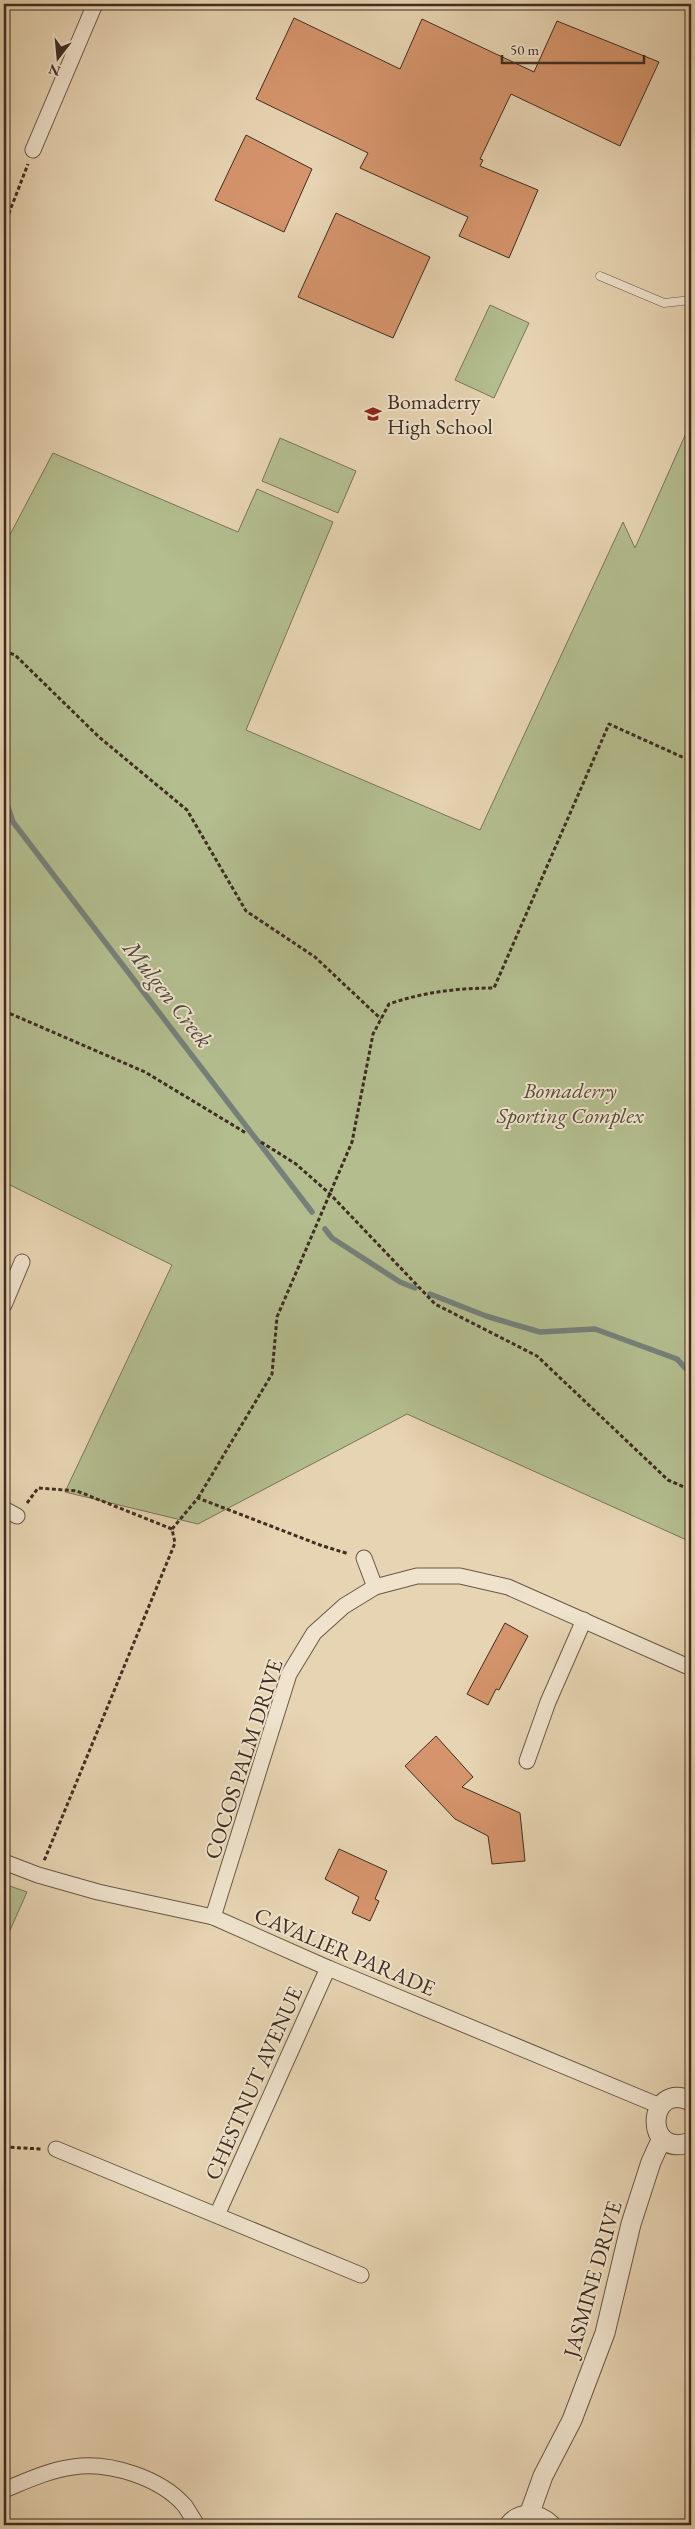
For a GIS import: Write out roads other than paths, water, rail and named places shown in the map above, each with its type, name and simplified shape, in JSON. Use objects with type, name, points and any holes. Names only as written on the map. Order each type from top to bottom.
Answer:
[{"type":"street","points":[[33,150],[95,4]]},
{"type":"street","points":[[4,1305],[22,1262]]},
{"type":"street","points":[[364,1558],[375,1587]]},
{"type":"street","name":"COCOS PALM DRIVE","points":[[213,1917],[289,1674],[314,1633],[344,1606],[375,1587],[417,1576],[460,1576],[508,1587],[691,1668]]},
{"type":"street","points":[[527,1761],[548,1702],[584,1620]]},
{"type":"street","name":"CAVALIER PARADE","points":[[4,1862],[38,1875],[98,1892],[213,1917],[328,1968],[660,2106]]},
{"type":"street","name":"CHESTNUT AVENUE","points":[[217,2215],[328,1968]]},
{"type":"street","points":[[691,2100],[677,2098],[660,2106],[655,2122],[662,2138],[676,2145],[691,2142]]},
{"type":"street","name":"JASMINE DRIVE","points":[[530,2515],[543,2476],[572,2420],[605,2333],[630,2224],[651,2162],[662,2138]]},
{"type":"street","name":"CHESTNUT AVENUE","points":[[56,2149],[361,2275]]},
{"type":"street","points":[[4,2490],[36,2477],[73,2467],[110,2467],[150,2479],[184,2505],[197,2525]]},
{"type":"street","points":[[509,2525],[520,2517],[530,2515],[544,2519],[551,2525]]},
{"type":"lane","points":[[600,276],[664,303],[691,300]]},
{"type":"waterway","name":"Mulgen Creek","points":[[4,795],[13,822],[312,1212]]},
{"type":"waterway","name":"Mulgen Creek","points":[[325,1229],[332,1238],[400,1282],[415,1288]]},
{"type":"waterway","name":"Mulgen Creek","points":[[430,1294],[486,1316],[540,1332],[595,1329],[677,1359],[691,1374]]},
{"type":"place","name":"Bomaderry High School","points":[[373,414]]},
{"type":"park label","name":"Bomaderry Sporting Complex","points":[[570,1102]]}]
